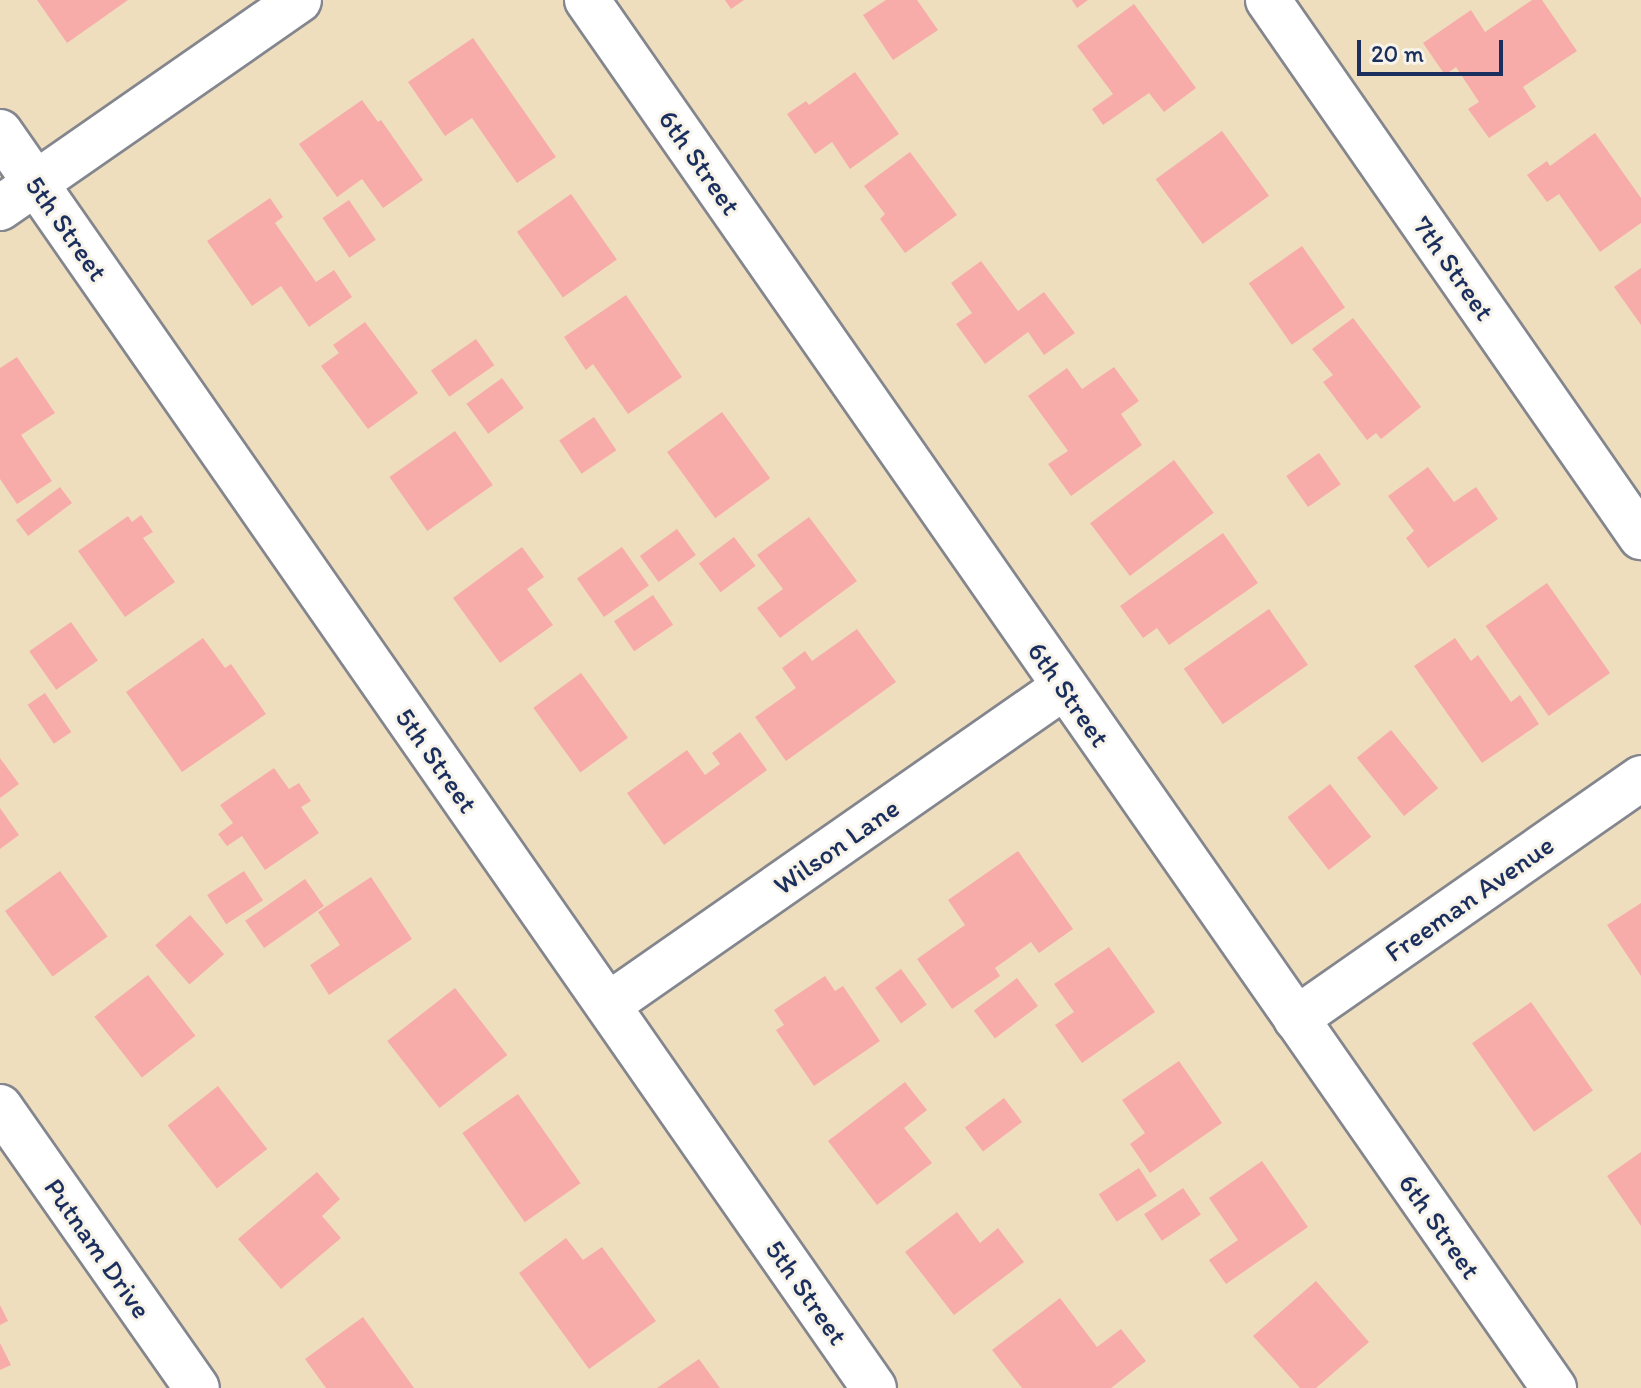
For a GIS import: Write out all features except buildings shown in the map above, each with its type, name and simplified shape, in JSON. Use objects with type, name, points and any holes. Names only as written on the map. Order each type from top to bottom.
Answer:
[{"type":"street","points":[[0,208],[299,0]]},
{"type":"street","name":"6th Street","points":[[587,0],[1554,1388]]},
{"type":"street","name":"7th Street","points":[[1268,0],[1641,537]]},
{"type":"street","name":"5th Street","points":[[0,132],[874,1388]]},
{"type":"street","name":"Wilson Lane","points":[[608,1005],[1064,687]]},
{"type":"street","name":"Freeman Avenue","points":[[1296,1019],[1641,778]]},
{"type":"street","name":"Putnam Drive","points":[[0,1107],[197,1388]]}]
